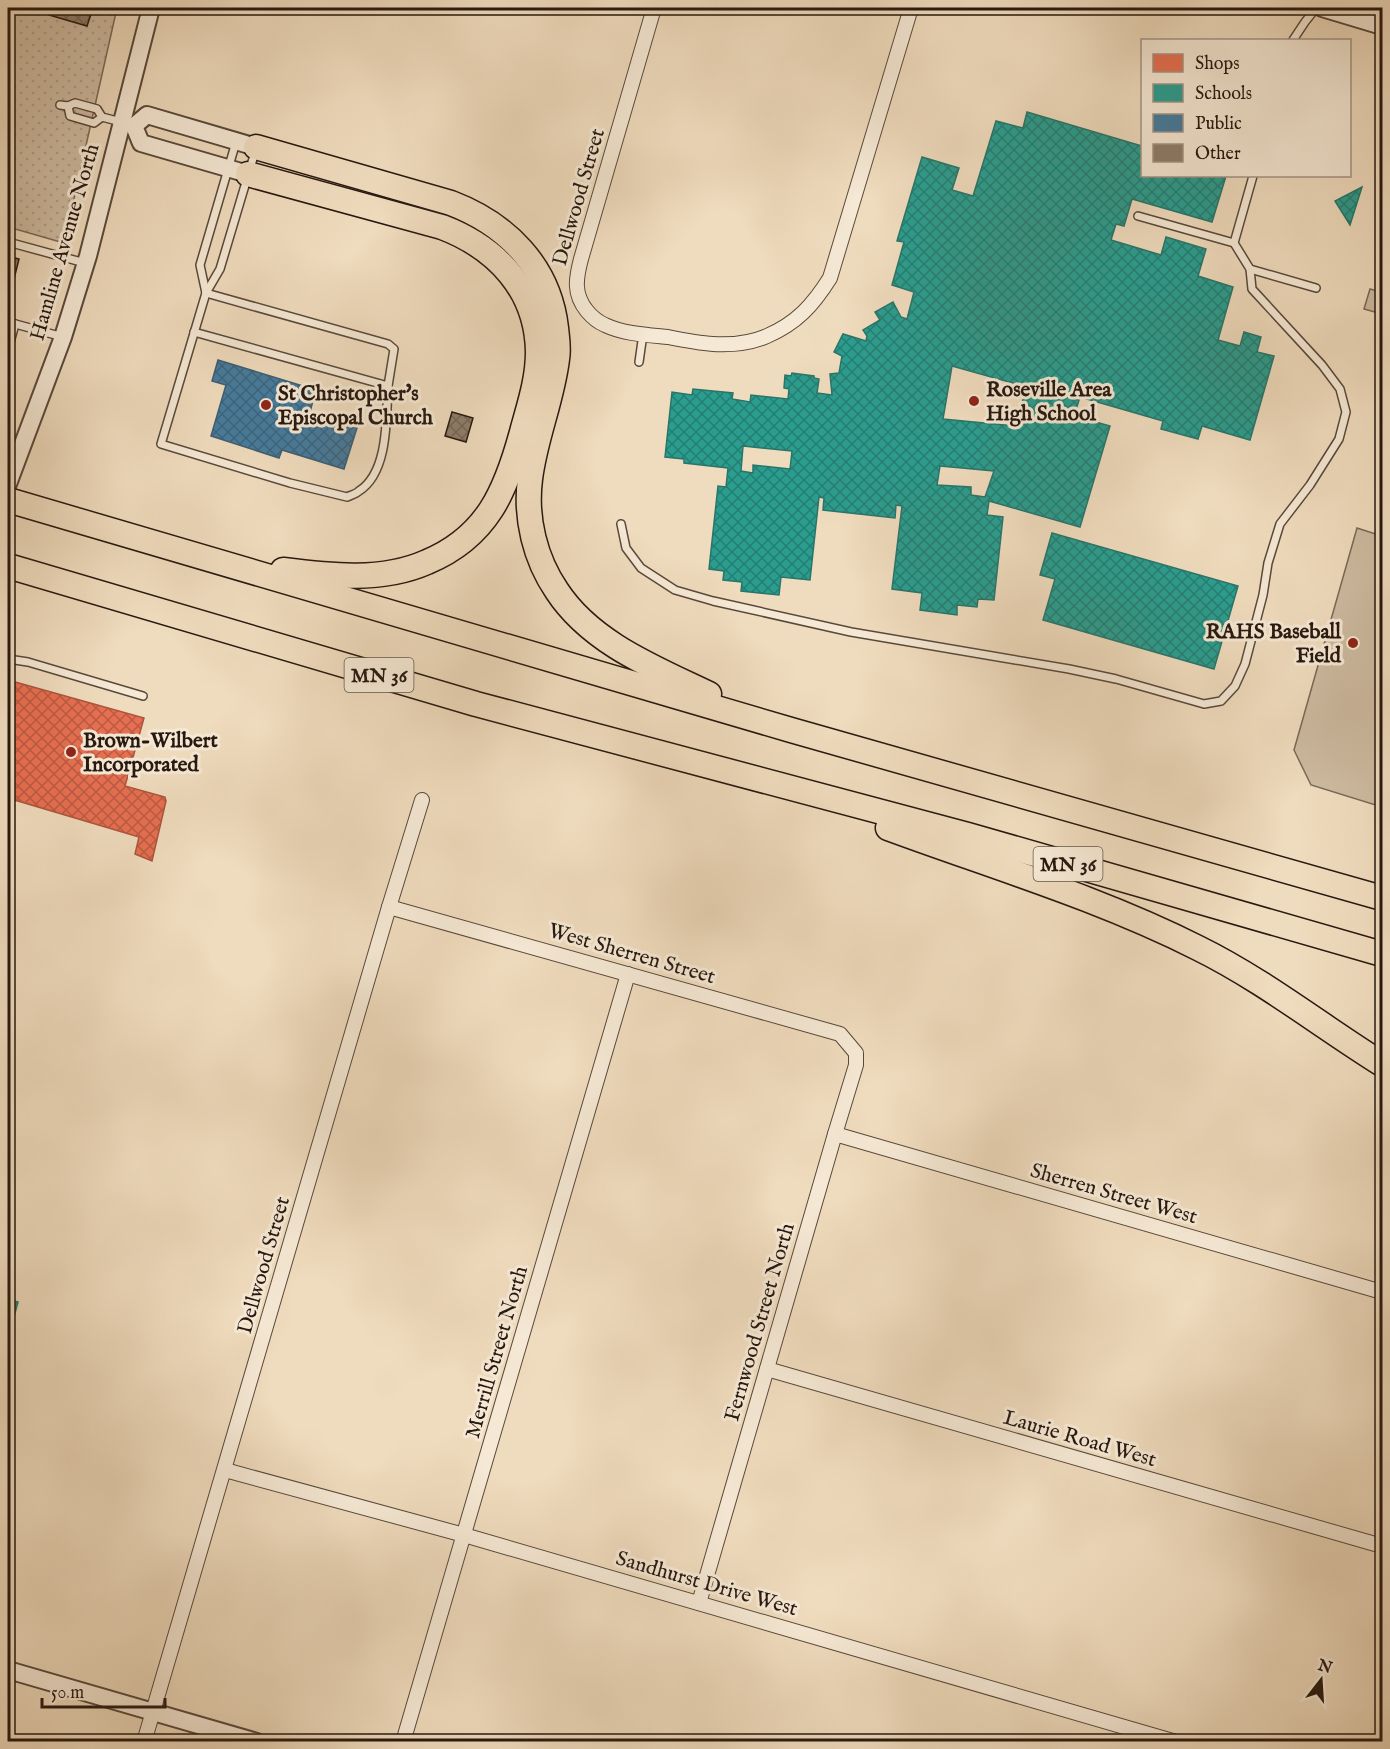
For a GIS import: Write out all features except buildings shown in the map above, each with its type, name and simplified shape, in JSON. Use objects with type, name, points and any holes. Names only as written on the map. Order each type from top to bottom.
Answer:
[{"type":"highway","points":[[246,144],[451,203],[488,221],[524,252],[548,293],[555,316],[558,346],[553,387],[530,479],[528,502],[536,549],[545,572],[572,611],[610,642],[649,665],[791,730]]},
{"type":"highway","points":[[186,554],[261,567],[330,574],[381,574],[404,570],[427,562],[453,548],[472,533],[501,495],[512,468],[535,382],[538,353],[531,312],[524,295],[511,275],[481,246],[461,234],[442,227],[238,171]]},
{"type":"highway","name":"MN 36","points":[[8,500],[791,730],[1383,897]]},
{"type":"highway","name":"MN 36","points":[[8,566],[476,704],[968,835],[1383,954]]},
{"type":"highway","points":[[753,778],[1112,909],[1152,926],[1201,949],[1256,981],[1383,1064]]},
{"type":"highway","points":[[1317,879],[1383,891]]},
{"type":"street","name":"Hamline Avenue North","points":[[10,476],[63,337],[128,124],[151,8]]},
{"type":"street","name":"Dellwood Street","points":[[654,8],[576,279],[577,291],[580,300],[593,318],[604,325],[643,334],[714,344],[740,343],[765,336],[792,322],[816,300],[830,278],[911,8]]},
{"type":"street","points":[[1322,8],[1383,26]]},
{"type":"street","points":[[238,171],[141,143],[128,124],[147,116],[246,144]]},
{"type":"street","name":"Dellwood Street","points":[[144,1742],[422,800]]},
{"type":"street","name":"West Sherren Street","points":[[389,907],[840,1035],[856,1053]]},
{"type":"street","name":"Merrill Street North","points":[[403,1742],[628,974]]},
{"type":"street","name":"Fernwood Street North","points":[[699,1603],[856,1065],[856,1053]]},
{"type":"street","name":"Sherren Street West","points":[[835,1134],[1383,1292]]},
{"type":"street","name":"Laurie Road West","points":[[767,1369],[1383,1546]]},
{"type":"street","name":"Sandhurst Drive West","points":[[225,1470],[464,1535],[1176,1742]]},
{"type":"street","points":[[8,1670],[257,1742]]},
{"type":"lane","points":[[1294,39],[1316,8]]},
{"type":"lane","points":[[102,117],[94,123],[70,116],[64,106],[75,102],[97,109],[102,117],[128,124]]},
{"type":"lane","points":[[206,293],[200,265],[238,171],[246,144]]},
{"type":"lane","points":[[206,293],[388,344],[394,349],[388,386],[384,449],[375,473],[361,490],[347,497],[290,483],[161,444],[206,293],[220,269],[238,171],[246,144]]},
{"type":"lane","points":[[1234,243],[1253,177]]},
{"type":"lane","points":[[621,524],[626,548],[641,568],[675,590],[713,602],[851,632],[1070,669],[1204,704],[1221,701],[1235,686],[1245,664],[1263,595],[1268,563],[1280,524],[1310,485],[1339,439],[1346,412],[1341,390],[1322,365],[1252,289],[1250,269],[1234,243],[1138,216]]},
{"type":"lane","points":[[8,242],[86,263]]},
{"type":"lane","points":[[1250,269],[1316,288]]},
{"type":"lane","points":[[8,350],[11,323],[63,337]]},
{"type":"lane","points":[[194,332],[388,386]]},
{"type":"lane","points":[[639,362],[643,334]]},
{"type":"lane","points":[[8,659],[28,662],[143,696]]},
{"type":"shaded area","points":[[8,8],[117,8],[64,243],[8,227]]},
{"type":"shaded area","points":[[1370,289],[1382,292],[1382,314],[1364,309]]},
{"type":"shaded area","name":"RAHS Baseball Field","points":[[1357,528],[1382,536],[1382,807],[1311,785],[1294,750]]},
{"type":"place","name":"Roseville Area High School","points":[[974,401]]},
{"type":"place","name":"St Christopher's Episcopal Church","points":[[266,405]]},
{"type":"place","name":"RAHS Baseball Field","points":[[1353,643]]},
{"type":"place","name":"Brown-Wilbert Incorporated","points":[[71,752]]}]
